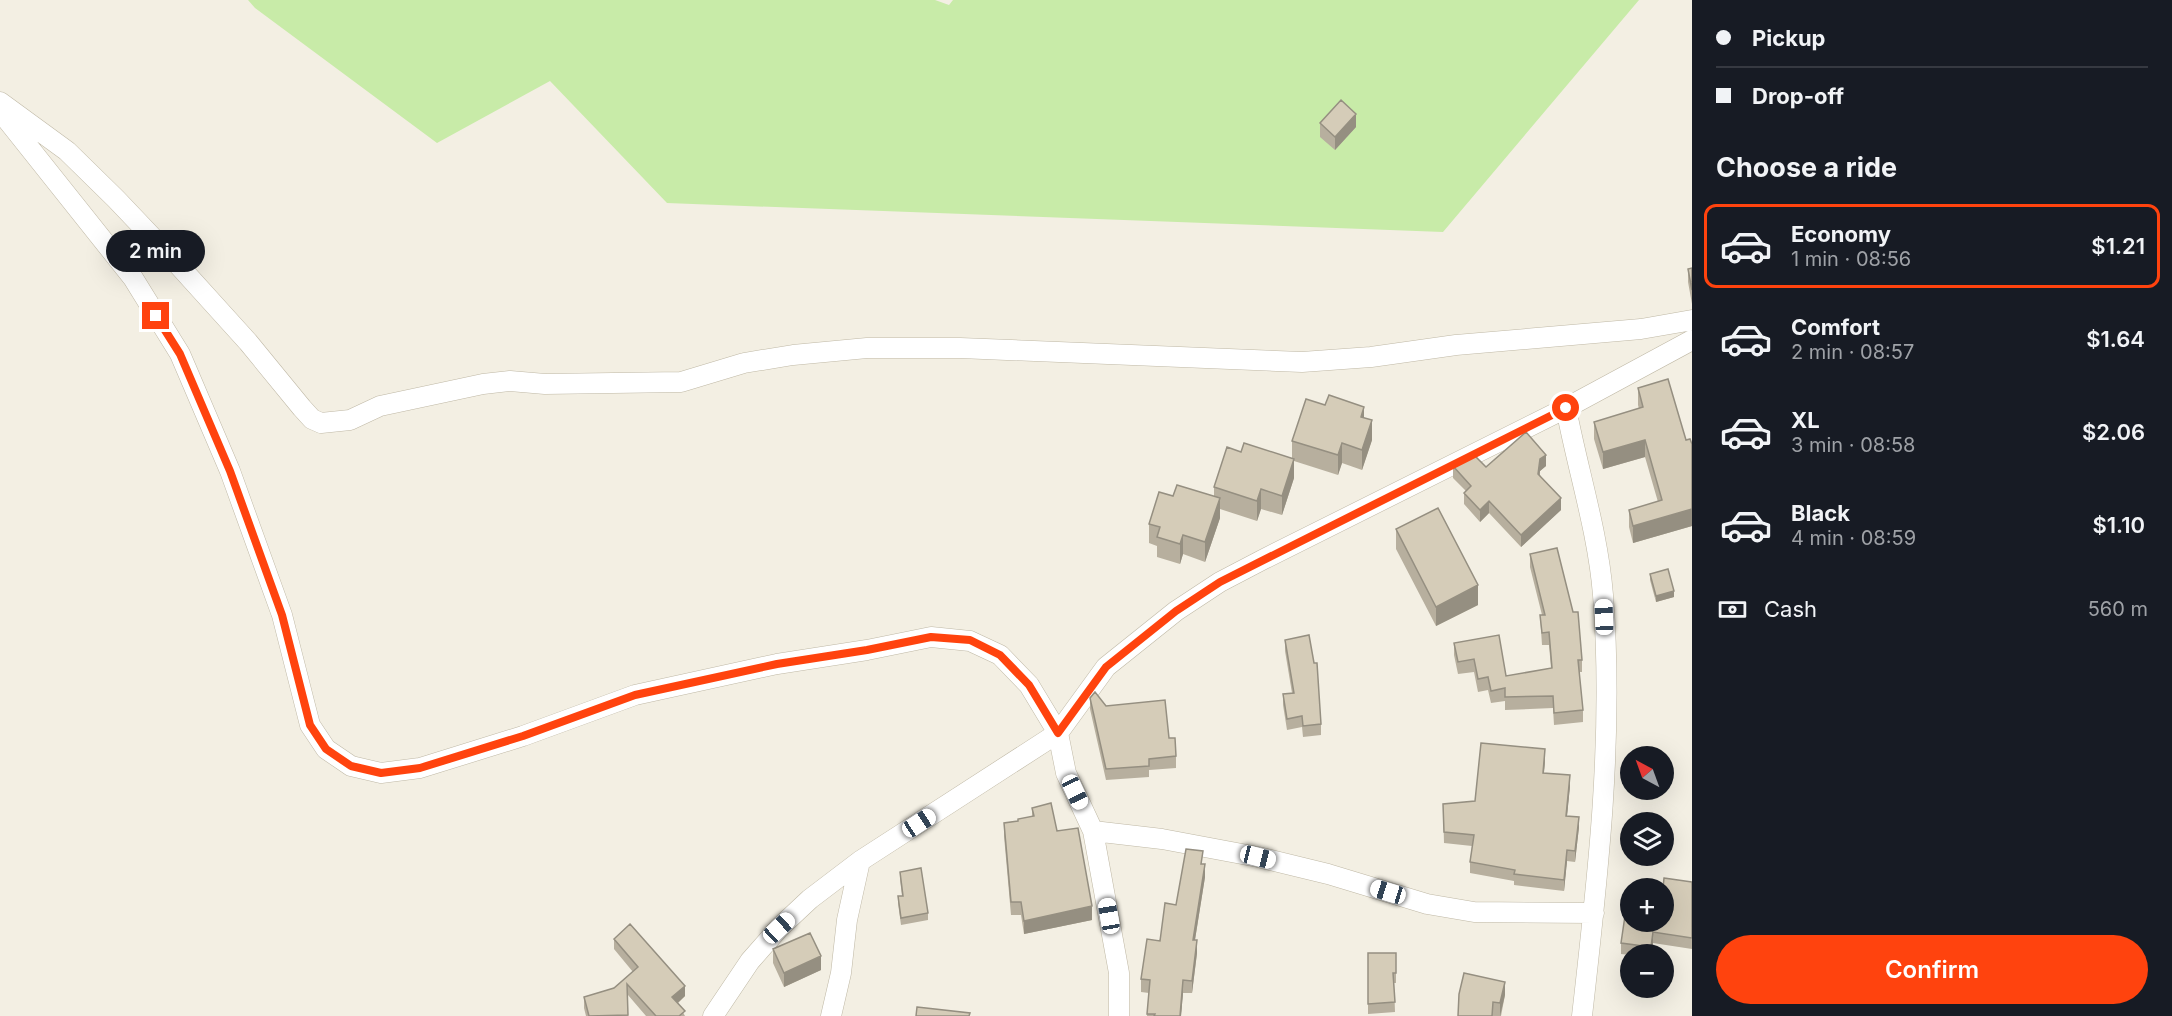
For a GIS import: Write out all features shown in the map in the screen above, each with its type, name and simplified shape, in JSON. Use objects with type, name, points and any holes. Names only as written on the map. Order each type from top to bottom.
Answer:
[{"type":"street","points":[[0,102],[67,151],[116,199],[248,342],[302,408],[321,423],[350,420],[380,406],[483,384],[510,381],[545,384],[681,382],[744,363],[793,355],[867,348],[960,348],[1302,362],[1371,357],[1456,345],[1641,329],[1692,320]]},
{"type":"street","points":[[0,111],[133,278],[180,354],[230,471],[282,615],[310,725],[326,749],[351,766],[381,773],[420,768],[523,736],[635,695],[777,664],[931,637],[970,640],[1000,655],[1029,685],[1058,733],[1066,773],[1093,831],[1119,973],[1119,1016]]},
{"type":"street","points":[[713,1016],[750,961],[779,928],[810,899],[860,861],[1058,733],[1106,667],[1176,611],[1220,582],[1566,408],[1692,340]]},
{"type":"street","points":[[1566,408],[1595,540],[1603,594],[1606,663],[1604,816],[1582,1016]]},
{"type":"street","points":[[1093,831],[1162,839],[1258,857],[1328,874],[1427,904],[1474,912],[1594,913]]},
{"type":"street","points":[[831,1016],[842,973],[847,920],[860,861]]},
{"type":"green space","points":[[248,0],[935,0],[949,5],[953,0],[1639,0],[1443,232],[667,203],[550,81],[437,143],[255,8]]},
{"type":"building","points":[[1341,100],[1356,114],[1335,137],[1320,123]]},
{"type":"building","points":[[1692,268],[1692,290],[1688,269]]},
{"type":"building","points":[[1668,379],[1686,440],[1690,439],[1692,444],[1692,509],[1633,526],[1629,510],[1662,500],[1645,440],[1603,452],[1594,422],[1643,407],[1638,388]]},
{"type":"building","points":[[1329,395],[1364,407],[1361,417],[1372,420],[1362,450],[1342,443],[1338,455],[1292,441],[1306,399],[1325,405]]},
{"type":"building","points":[[1526,432],[1546,455],[1540,459],[1538,474],[1561,498],[1521,535],[1489,501],[1480,510],[1464,493],[1471,486],[1453,466],[1475,456],[1486,467]]},
{"type":"building","points":[[1244,443],[1294,459],[1282,496],[1261,489],[1257,501],[1214,487],[1227,447],[1241,452]]},
{"type":"building","points":[[1177,485],[1220,498],[1205,542],[1183,535],[1180,544],[1157,537],[1160,527],[1149,524],[1159,492],[1173,496]]},
{"type":"building","points":[[1438,508],[1478,585],[1436,607],[1396,529]]},
{"type":"building","points":[[1557,548],[1573,612],[1578,612],[1582,660],[1578,660],[1583,710],[1554,713],[1553,696],[1505,697],[1505,688],[1491,691],[1488,677],[1478,679],[1474,659],[1458,662],[1454,643],[1499,635],[1506,676],[1552,668],[1549,632],[1542,633],[1540,615],[1545,615],[1530,554]]},
{"type":"building","points":[[1668,569],[1674,591],[1656,596],[1650,574]]},
{"type":"building","points":[[1309,635],[1314,663],[1317,663],[1321,724],[1303,726],[1302,716],[1287,719],[1283,694],[1294,693],[1285,640]]},
{"type":"building","points":[[1095,692],[1106,706],[1165,700],[1169,738],[1175,738],[1176,756],[1149,759],[1149,766],[1106,769],[1090,698]]},
{"type":"building","points":[[1481,743],[1545,749],[1543,773],[1570,775],[1566,816],[1579,817],[1575,851],[1567,850],[1564,880],[1514,874],[1515,870],[1470,862],[1474,835],[1444,832],[1443,804],[1475,801]]},
{"type":"building","points":[[1051,803],[1057,831],[1078,828],[1092,906],[1024,921],[1021,902],[1011,902],[1004,823],[1034,816],[1032,808]]},
{"type":"building","points":[[1186,849],[1203,851],[1201,864],[1205,864],[1193,940],[1197,940],[1192,981],[1183,980],[1180,1016],[1154,1016],[1155,1014],[1147,1014],[1150,980],[1141,979],[1147,939],[1160,941],[1165,903],[1176,905]]},
{"type":"building","points":[[921,868],[928,913],[901,918],[898,896],[903,896],[900,872]]},
{"type":"building","points":[[1674,879],[1692,882],[1692,938],[1653,932],[1674,932]]},
{"type":"building","points":[[630,924],[685,986],[672,997],[685,1011],[679,1016],[656,1016],[627,984],[628,1015],[589,1016],[584,997],[614,988],[638,967],[614,939]]},
{"type":"building","points":[[1623,932],[1653,932],[1651,944],[1621,943]]},
{"type":"building","points":[[810,933],[821,956],[784,973],[773,949]]},
{"type":"building","points":[[1368,953],[1396,953],[1396,973],[1393,973],[1395,1002],[1368,1004]]},
{"type":"building","points":[[1464,973],[1505,982],[1500,1003],[1493,1002],[1492,1016],[1458,1016],[1459,994]]},
{"type":"building","points":[[917,1007],[970,1013],[969,1016],[916,1016]]},
{"type":"route","points":[[156,316],[180,354],[230,471],[282,615],[310,725],[326,749],[351,766],[381,773],[420,768],[458,758],[635,695],[777,664],[931,637],[970,640],[1000,655],[1029,685],[1058,733],[1106,667],[1176,611],[1220,582],[1566,408]]}]
